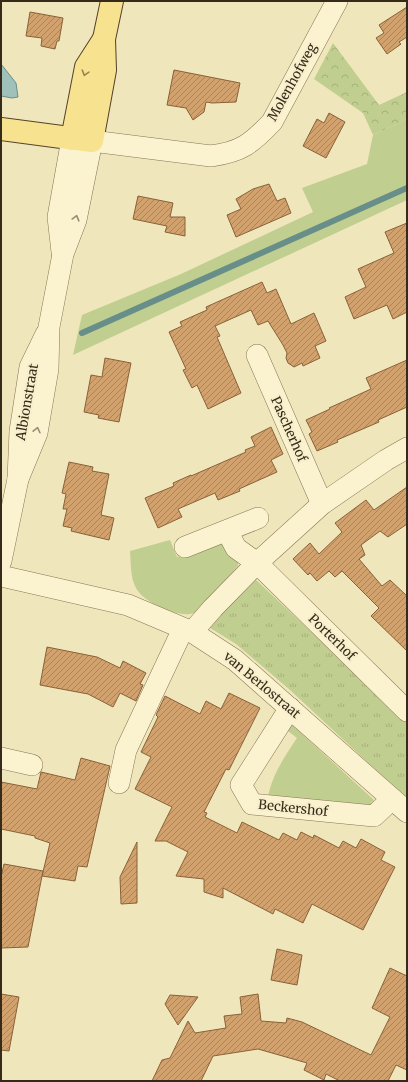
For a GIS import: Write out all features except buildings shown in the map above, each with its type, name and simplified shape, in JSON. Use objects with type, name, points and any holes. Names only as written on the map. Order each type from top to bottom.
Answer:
[{"type":"main road","points":[[1,129],[82,140],[105,70],[104,39],[112,1]]},
{"type":"street","name":"Molenhofweg","points":[[82,140],[211,156],[228,154],[243,147],[258,136],[272,122],[337,1]]},
{"type":"street","name":"Albionstraat","points":[[1,561],[18,479],[20,431],[30,367],[49,327],[63,254],[76,220],[82,140]]},
{"type":"street","name":"Pascherhof","points":[[257,355],[322,504]]},
{"type":"street","points":[[119,783],[126,750],[188,631],[257,563],[322,504],[386,460],[407,448]]},
{"type":"street","points":[[185,547],[258,518]]},
{"type":"street","points":[[227,531],[236,548],[257,563]]},
{"type":"street","name":"Porterhof","points":[[257,563],[407,711]]},
{"type":"street","name":"van Berlostraat","points":[[1,576],[128,605],[188,631],[235,660],[400,806]]},
{"type":"street","name":"Beckershof","points":[[290,708],[241,785],[252,804],[374,816],[400,806]]},
{"type":"street","points":[[1,758],[32,765]]},
{"type":"green space","points":[[333,43],[379,105],[407,92],[407,119],[373,135],[363,113],[314,79]]},
{"type":"green space","points":[[407,119],[407,200],[73,355],[82,315],[181,274],[313,212],[302,188],[367,164],[373,135]]},
{"type":"green space","points":[[170,540],[177,557],[221,542],[238,559],[238,566],[209,599],[194,613],[180,614],[153,604],[140,593],[134,584],[131,570],[130,551]]},
{"type":"green space","points":[[253,577],[407,722],[407,799],[290,690],[236,644],[207,626]]},
{"type":"green space","points":[[291,724],[374,800],[369,806],[268,797],[276,773],[297,738],[284,728]]},
{"type":"water","points":[[1,64],[16,83],[18,97],[12,98],[1,96]]},
{"type":"waterway","points":[[82,333],[407,188]]}]
